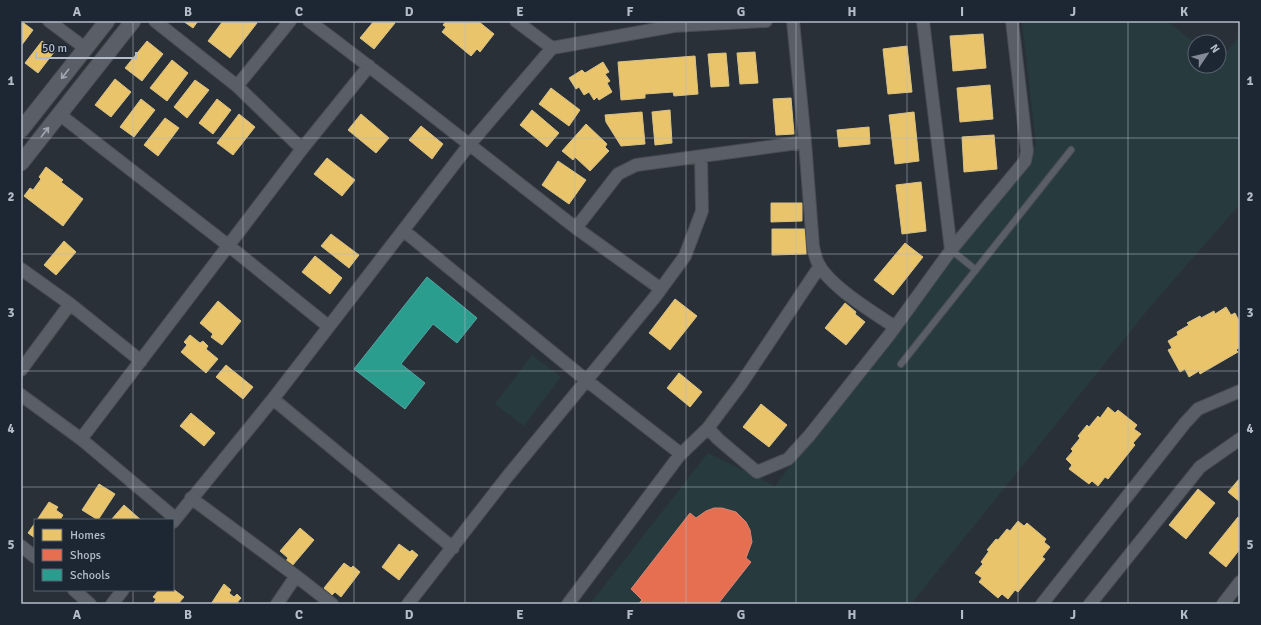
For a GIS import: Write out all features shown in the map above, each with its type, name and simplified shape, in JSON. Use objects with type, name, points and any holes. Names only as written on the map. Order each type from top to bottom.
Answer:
[{"type":"street","points":[[50,21],[85,48]]},
{"type":"street","points":[[21,130],[107,21]]},
{"type":"street","points":[[21,162],[133,21]]},
{"type":"street","points":[[155,21],[237,86],[302,149]]},
{"type":"street","points":[[237,86],[290,21]]},
{"type":"street","points":[[309,21],[576,228],[661,289]]},
{"type":"street","points":[[516,21],[552,48]]},
{"type":"street","points":[[174,520],[272,399],[469,146],[552,48],[674,24],[766,21]]},
{"type":"street","points":[[793,21],[805,142],[813,246],[818,262],[842,291],[895,327]]},
{"type":"street","points":[[923,21],[951,250]]},
{"type":"street","points":[[708,428],[757,472],[788,459],[809,436],[895,327],[951,250],[1025,160],[1027,150],[1012,21]]},
{"type":"street","points":[[81,439],[302,149],[369,66]]},
{"type":"street","points":[[59,114],[229,246],[328,326]]},
{"type":"street","points":[[576,228],[618,174],[636,165],[805,142]]},
{"type":"street","points":[[408,604],[507,477],[661,289],[685,256],[702,211],[701,157]]},
{"type":"street","points":[[404,230],[586,380],[681,454],[682,452]]},
{"type":"street","points":[[568,604],[682,452],[708,428],[741,384],[820,266]]},
{"type":"street","points":[[21,269],[70,304],[141,361]]},
{"type":"street","points":[[21,370],[70,304]]},
{"type":"street","points":[[1042,604],[1198,408],[1240,391]]},
{"type":"street","points":[[21,395],[81,439],[173,519]]},
{"type":"street","points":[[272,399],[453,548]]},
{"type":"street","points":[[1090,604],[1200,467],[1240,439]]},
{"type":"street","points":[[191,498],[332,604]]},
{"type":"street","points":[[21,546],[34,556]]},
{"type":"street","points":[[277,604],[296,576]]},
{"type":"street","points":[[1223,604],[1240,582]]},
{"type":"street","points":[[75,591],[90,604]]},
{"type":"street","points":[[112,604],[122,591]]},
{"type":"lane","points":[[901,364],[1071,150]]},
{"type":"lane","points":[[951,250],[976,270]]},
{"type":"green space","points":[[1022,21],[1167,21],[1187,37],[1187,74],[1227,74],[1227,51],[1240,35],[1240,204],[1151,306],[911,604],[590,604],[708,453],[775,486],[1036,144]]},
{"type":"green space","points":[[532,355],[561,377],[524,426],[495,404]]},
{"type":"building: Homes","points":[[21,21],[33,30],[21,46]]},
{"type":"building: Homes","points":[[183,21],[198,21],[193,28]]},
{"type":"building: Homes","points":[[223,21],[254,21],[257,23],[230,58],[208,41]]},
{"type":"building: Homes","points":[[374,21],[392,21],[395,23],[374,49],[360,38]]},
{"type":"building: Homes","points":[[446,21],[478,21],[494,34],[480,52],[477,49],[471,56],[442,32],[446,27],[443,25]]},
{"type":"building: Homes","points":[[983,34],[986,68],[953,71],[950,36]]},
{"type":"building: Homes","points":[[42,41],[55,51],[38,73],[25,63]]},
{"type":"building: Homes","points":[[147,41],[163,54],[142,81],[125,68]]},
{"type":"building: Homes","points":[[907,46],[912,92],[888,94],[883,49]]},
{"type":"building: Homes","points":[[755,52],[758,83],[740,84],[737,53]]},
{"type":"building: Homes","points":[[726,53],[729,86],[711,87],[708,54]]},
{"type":"building: Homes","points":[[695,56],[698,94],[674,96],[673,92],[645,94],[645,98],[621,100],[618,62]]},
{"type":"building: Homes","points":[[172,60],[188,73],[167,101],[150,88]]},
{"type":"building: Homes","points":[[603,62],[609,72],[605,74],[610,81],[607,83],[612,92],[599,100],[597,97],[594,100],[589,92],[584,95],[579,87],[576,89],[569,78],[582,70],[585,73]]},
{"type":"building: Homes","points":[[115,79],[131,92],[111,117],[95,105]]},
{"type":"building: Homes","points":[[195,80],[209,90],[187,118],[174,107]]},
{"type":"building: Homes","points":[[990,85],[993,119],[960,122],[957,88]]},
{"type":"building: Homes","points":[[551,88],[580,110],[569,126],[539,104]]},
{"type":"building: Homes","points":[[791,98],[794,134],[776,135],[773,99]]},
{"type":"building: Homes","points":[[141,99],[155,110],[134,137],[120,127]]},
{"type":"building: Homes","points":[[217,99],[231,110],[213,134],[199,123]]},
{"type":"building: Homes","points":[[532,110],[559,133],[547,147],[520,125]]},
{"type":"building: Homes","points":[[670,110],[672,143],[655,145],[652,112]]},
{"type":"building: Homes","points":[[642,112],[645,144],[621,146],[606,122],[605,115]]},
{"type":"building: Homes","points":[[914,112],[919,161],[895,164],[889,115]]},
{"type":"building: Homes","points":[[239,114],[255,127],[233,155],[217,143]]},
{"type":"building: Homes","points":[[361,114],[389,138],[376,153],[348,130]]},
{"type":"building: Homes","points":[[165,118],[179,128],[158,156],[144,145]]},
{"type":"building: Homes","points":[[586,124],[607,144],[605,147],[609,151],[590,171],[575,157],[573,160],[562,151]]},
{"type":"building: Homes","points":[[421,126],[443,144],[432,159],[409,140]]},
{"type":"building: Homes","points":[[869,127],[870,144],[839,147],[837,130]]},
{"type":"building: Homes","points":[[994,135],[997,169],[964,172],[962,137]]},
{"type":"building: Homes","points":[[327,158],[355,180],[342,196],[314,174]]},
{"type":"building: Homes","points":[[558,161],[586,180],[569,204],[542,185]]},
{"type":"building: Homes","points":[[46,167],[63,180],[61,182],[83,199],[63,226],[24,196],[30,188],[33,190],[41,179],[39,177]]},
{"type":"building: Homes","points":[[921,182],[926,231],[902,234],[896,185]]},
{"type":"building: Homes","points":[[771,203],[802,203],[802,221],[771,222]]},
{"type":"building: Homes","points":[[772,229],[806,229],[806,254],[772,255]]},
{"type":"building: Homes","points":[[331,234],[359,255],[349,268],[321,246]]},
{"type":"building: Homes","points":[[64,241],[76,252],[56,275],[44,265]]},
{"type":"building: Homes","points":[[905,243],[923,257],[893,295],[874,280]]},
{"type":"building: Homes","points":[[315,256],[342,278],[330,294],[302,272]]},
{"type":"building: Homes","points":[[675,299],[697,316],[670,350],[649,333]]},
{"type":"building: Homes","points":[[218,301],[241,321],[222,345],[211,337],[213,334],[200,323]]},
{"type":"building: Homes","points":[[845,303],[865,322],[846,345],[825,328]]},
{"type":"building: Homes","points":[[1226,307],[1231,315],[1235,313],[1240,323],[1240,347],[1236,350],[1238,352],[1200,374],[1199,371],[1189,377],[1185,369],[1180,372],[1168,350],[1172,348],[1168,341],[1178,335],[1177,332],[1189,325],[1187,323],[1214,311],[1215,314]]},
{"type":"building: Homes","points":[[190,335],[200,343],[203,341],[208,346],[206,349],[218,359],[206,373],[181,352],[187,345],[184,342]]},
{"type":"building: Homes","points":[[226,365],[253,387],[243,399],[216,377]]},
{"type":"building: Homes","points":[[679,373],[702,392],[690,407],[667,388]]},
{"type":"building: Homes","points":[[761,404],[787,425],[769,447],[743,427]]},
{"type":"building: Homes","points":[[1108,407],[1115,413],[1118,410],[1137,425],[1134,429],[1141,434],[1133,443],[1135,445],[1108,479],[1105,477],[1098,486],[1092,481],[1089,484],[1069,469],[1072,465],[1066,459],[1073,451],[1071,449],[1080,438],[1078,436],[1087,425],[1089,427],[1098,416],[1100,418]]},
{"type":"building: Homes","points":[[191,413],[215,433],[204,446],[180,426]]},
{"type":"building: Homes","points":[[1240,478],[1240,502],[1228,492]]},
{"type":"building: Homes","points":[[99,484],[115,494],[99,519],[82,510]]},
{"type":"building: Homes","points":[[1198,489],[1215,503],[1186,539],[1169,525]]},
{"type":"building: Homes","points":[[49,502],[58,507],[56,510],[63,515],[61,519],[38,519]]},
{"type":"building: Homes","points":[[124,505],[140,519],[112,519]]},
{"type":"building: Homes","points":[[1238,517],[1240,519],[1240,549],[1226,567],[1209,553]]},
{"type":"building: Homes","points":[[1018,521],[1024,526],[1027,523],[1046,539],[1044,542],[1050,547],[1042,557],[1045,559],[1018,592],[1015,590],[1008,599],[1002,594],[998,598],[979,582],[982,578],[975,573],[983,564],[981,562],[989,551],[987,550],[996,539],[998,540],[1007,529],[1010,531]]},
{"type":"building: Homes","points":[[34,524],[34,537],[28,533]]},
{"type":"building: Homes","points":[[300,528],[314,540],[292,566],[286,561],[288,558],[280,551]]},
{"type":"building: Homes","points":[[399,544],[410,552],[412,550],[418,555],[399,580],[382,567]]},
{"type":"building: Homes","points":[[344,563],[351,568],[353,566],[360,572],[341,597],[335,592],[332,595],[324,588]]},
{"type":"building: Homes","points":[[224,584],[231,590],[229,593],[234,597],[237,594],[241,598],[236,604],[211,604]]},
{"type":"building: Homes","points":[[174,590],[184,597],[178,604],[153,604],[156,599],[153,597],[158,591],[174,591]]},
{"type":"building: Shops","points":[[714,508],[722,508],[736,512],[746,522],[750,530],[752,542],[746,558],[751,562],[718,604],[638,604],[642,600],[631,589],[690,513],[696,518],[706,511]]},
{"type":"building: Schools","points":[[427,277],[477,318],[457,343],[433,324],[401,364],[425,383],[405,409],[354,369]]}]
